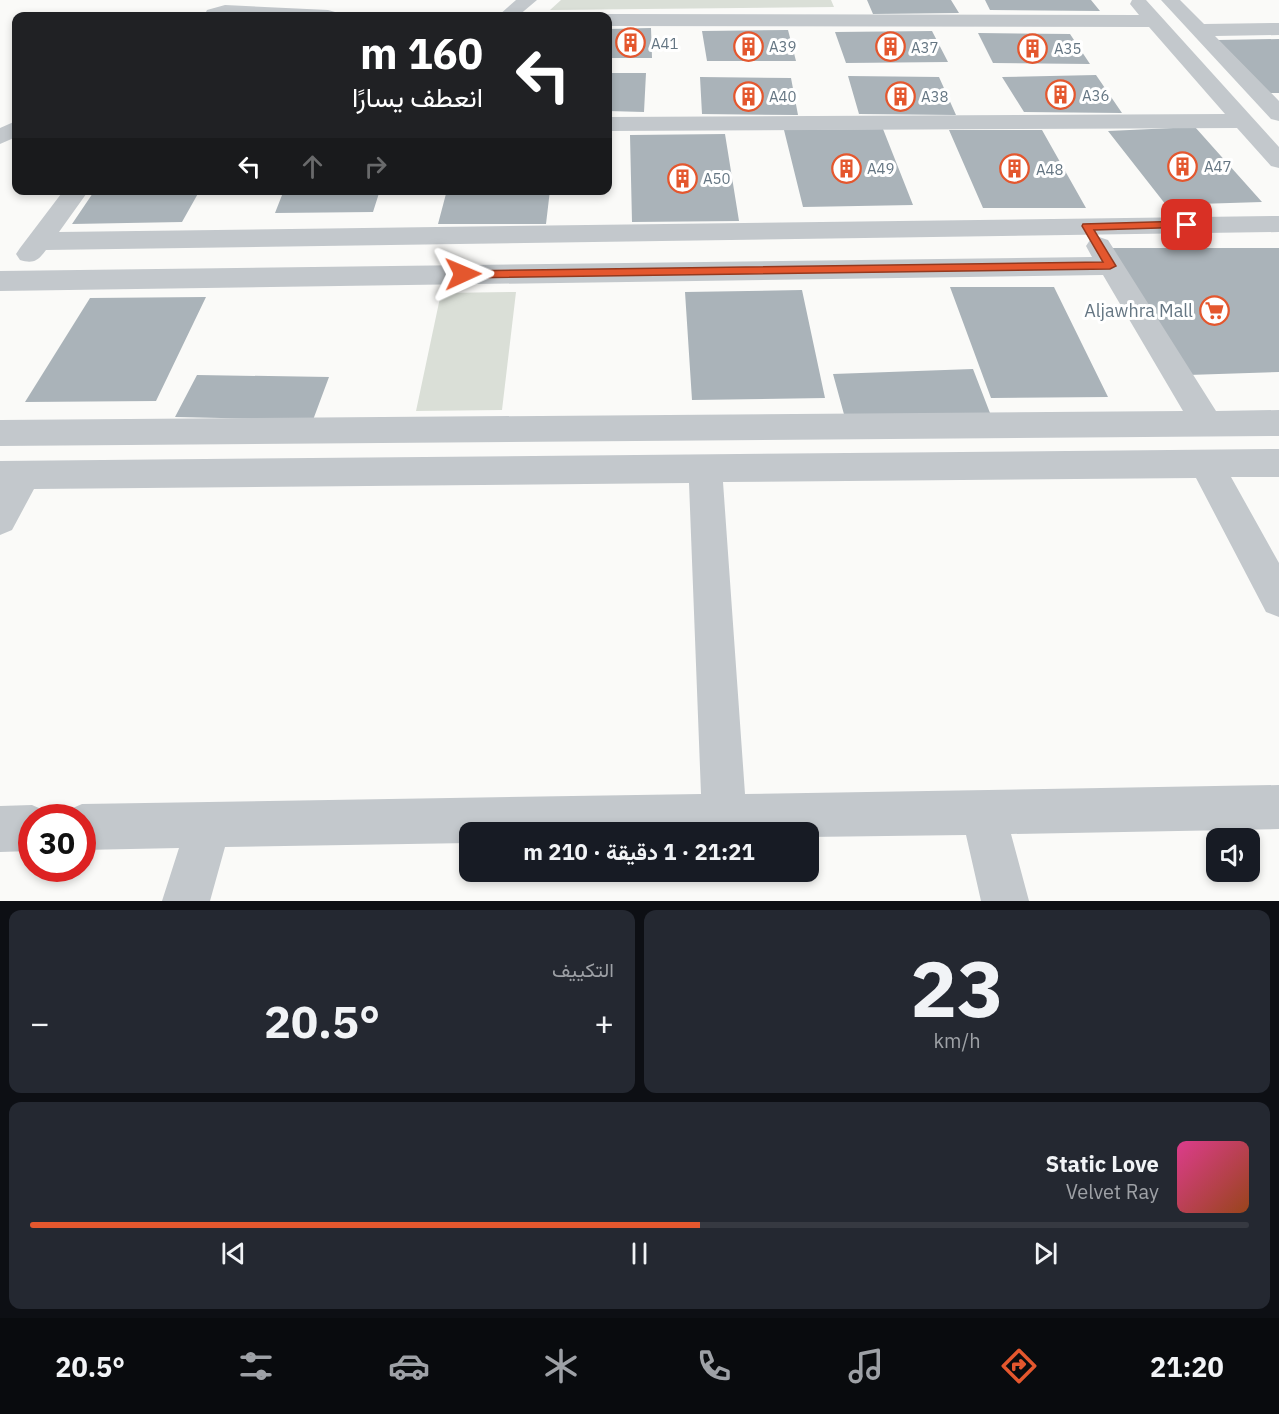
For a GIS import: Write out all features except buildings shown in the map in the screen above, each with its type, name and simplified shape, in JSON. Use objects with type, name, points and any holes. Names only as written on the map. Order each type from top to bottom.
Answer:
[{"type":"street","points":[[512,12],[528,0]]},
{"type":"street","points":[[844,0],[854,20]]},
{"type":"street","points":[[1135,0],[1279,161]]},
{"type":"street","points":[[1170,0],[1279,114]]},
{"type":"street","points":[[612,20],[1154,21]]},
{"type":"street","points":[[1199,30],[1279,29]]},
{"type":"street","points":[[612,124],[1243,121]]},
{"type":"street","points":[[2,284],[73,195]]},
{"type":"street","points":[[38,241],[1279,224]]},
{"type":"street","points":[[1087,226],[1207,423]]},
{"type":"street","points":[[2,284],[1110,266]]},
{"type":"street","points":[[0,433],[1279,423]]},
{"type":"street","points":[[0,519],[13,475],[1279,463]]},
{"type":"street","points":[[1206,464],[1279,599]]},
{"type":"street","points":[[705,468],[724,817]]},
{"type":"street","points":[[96,827],[1279,807]]},
{"type":"street","points":[[983,812],[1005,901]]},
{"type":"street","points":[[186,901],[209,825]]},
{"type":"street","points":[[0,829],[18,828]]},
{"type":"shaded area","points":[[561,0],[831,0],[834,7],[550,10]]},
{"type":"shaded area","points":[[516,292],[502,410],[416,411],[441,293]]},
{"type":"place","name":"A41","points":[[630,43]]},
{"type":"place","name":"A39","points":[[748,46]]},
{"type":"place","name":"A37","points":[[890,47]]},
{"type":"place","name":"A35","points":[[1033,48]]},
{"type":"place","name":"A36","points":[[1061,95]]},
{"type":"place","name":"A40","points":[[748,96]]},
{"type":"place","name":"A38","points":[[900,96]]},
{"type":"place","name":"A47","points":[[1183,166]]},
{"type":"place","name":"A49","points":[[846,168]]},
{"type":"place","name":"A48","points":[[1015,169]]},
{"type":"place","name":"A50","points":[[682,178]]},
{"type":"place","name":"Aljawhra Mall","points":[[1214,310]]},
{"type":"route","points":[[463,274],[1110,266],[1087,226],[1187,225]]}]
